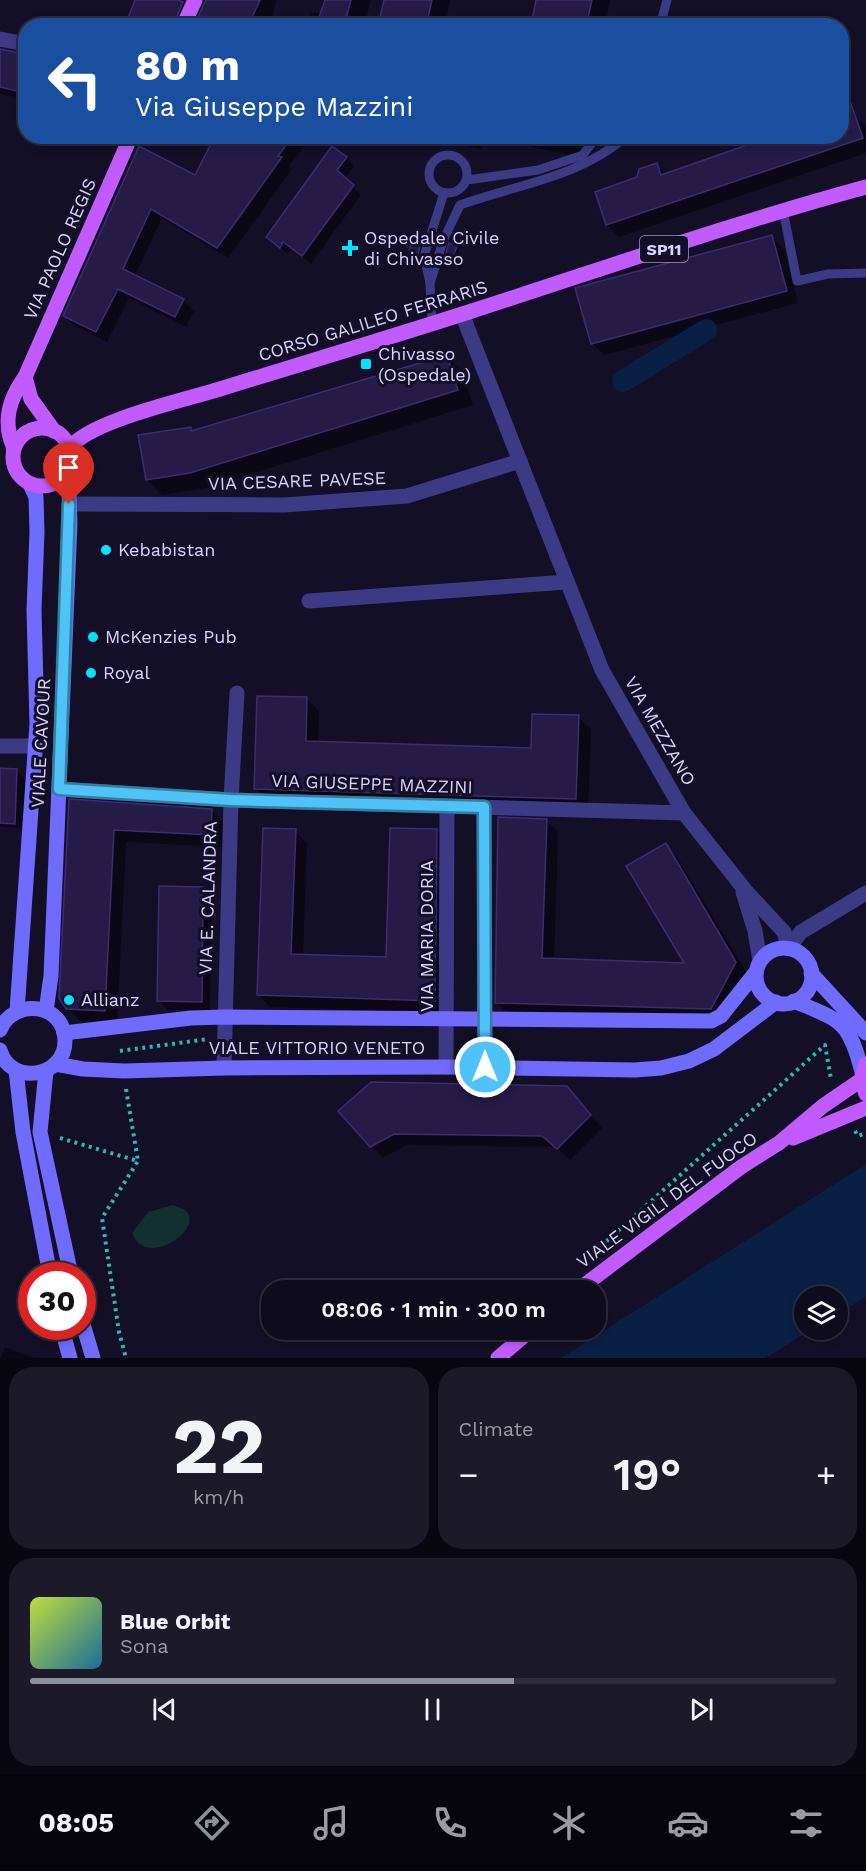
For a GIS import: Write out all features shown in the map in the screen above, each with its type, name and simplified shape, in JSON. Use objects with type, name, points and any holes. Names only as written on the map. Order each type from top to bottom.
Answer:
[{"type":"main road","points":[[187,18],[195,0]]},
{"type":"main road","name":"VIA PAOLO REGIS","points":[[14,448],[9,436],[8,412],[11,399],[25,377],[127,144]]},
{"type":"main road","name":"CORSO GALILEO FERRARIS","points":[[70,448],[77,439],[90,431],[432,324],[783,210],[866,187]]},
{"type":"main road","points":[[25,377],[31,399],[54,431]]},
{"type":"main road","points":[[35,429],[54,431],[61,435],[70,448],[71,463],[64,477],[48,486],[30,484],[17,473],[13,456],[14,448],[19,439],[35,429]]},
{"type":"main road","name":"VIALE CAVOUR","points":[[46,1011],[51,976],[69,504],[64,477]]},
{"type":"main road","name":"VIALE CAVOUR","points":[[9,1012],[22,972],[36,746],[34,610],[37,532],[36,497],[30,484]]},
{"type":"main road","points":[[758,967],[771,951],[789,948]]},
{"type":"main road","name":"VIA MEZZANO","points":[[789,948],[804,957],[811,973],[866,1033]]},
{"type":"main road","name":"VIALE VITTORIO VENETO","points":[[64,1033],[115,1029],[191,1018],[224,1017],[711,1021],[721,1016],[758,967]]},
{"type":"main road","name":"VIA MEZZANO","points":[[758,967],[761,992],[776,1002]]},
{"type":"main road","points":[[794,1001],[806,993],[811,973]]},
{"type":"main road","points":[[776,1002],[794,1001],[841,1022],[856,1047],[864,1077]]},
{"type":"main road","name":"VIALE VITTORIO VENETO","points":[[16,1070],[26,1074],[51,1068],[124,1071],[446,1066],[635,1070],[661,1068],[689,1061],[714,1049],[776,1002]]},
{"type":"main road","points":[[0,1030],[9,1012],[27,1008],[46,1011],[54,1016],[64,1033],[62,1055],[51,1068],[40,1132],[68,1262]]},
{"type":"main road","points":[[0,1054],[16,1070],[23,1132],[48,1262]]},
{"type":"main road","name":"VIALE VIGILI DEL FUOCO","points":[[579,1280],[779,1143],[835,1097],[864,1077]]},
{"type":"main road","name":"VIALE VIGILI DEL FUOCO","points":[[779,1143],[866,1108]]},
{"type":"main road","points":[[65,1340],[70,1358]]},
{"type":"main road","points":[[88,1340],[93,1358]]},
{"type":"main road","points":[[498,1358],[519,1340]]},
{"type":"street","points":[[0,39],[18,42]]},
{"type":"street","name":"VIA MEZZANO","points":[[462,314],[602,669],[684,813],[741,887],[784,932],[789,948]]},
{"type":"street","name":"VIA CESARE PAVESE","points":[[69,504],[284,505],[407,496],[520,461]]},
{"type":"street","points":[[309,601],[567,582]]},
{"type":"street","name":"VIA E. CALANDRA","points":[[224,1068],[231,800],[237,693]]},
{"type":"street","points":[[0,746],[36,746]]},
{"type":"street","name":"VIA GIUSEPPE MAZZINI","points":[[59,789],[231,800],[684,813]]},
{"type":"street","name":"VIA MARIA DORIA","points":[[446,1066],[447,806]]},
{"type":"street","points":[[484,807],[485,1067]]},
{"type":"street","name":"VIA MEZZANO","points":[[741,887],[755,931],[758,967]]},
{"type":"street","points":[[789,948],[801,932],[866,893]]},
{"type":"lane","points":[[662,18],[667,0]]},
{"type":"lane","points":[[467,180],[549,166],[583,155],[591,144]]},
{"type":"lane","points":[[430,284],[443,241],[460,205],[496,192],[551,179],[595,160],[616,144]]},
{"type":"lane","points":[[452,155],[467,167],[467,180],[460,190],[444,193],[435,189],[429,178],[431,166],[440,157],[452,155]]},
{"type":"lane","points":[[432,324],[430,284],[424,256],[444,193]]},
{"type":"lane","points":[[783,210],[798,281],[828,274],[866,273]]},
{"type":"path","points":[[115,1029],[138,1161],[102,1218],[119,1332],[126,1358]]},
{"type":"path","points":[[119,1051],[224,1037]]},
{"type":"path","points":[[589,1257],[825,1045],[835,1097]]},
{"type":"path","points":[[846,1116],[858,1136],[866,1133]]},
{"type":"path","points":[[40,1132],[138,1161]]},
{"type":"green space","points":[[173,1205],[185,1210],[190,1219],[181,1236],[160,1247],[149,1248],[139,1243],[132,1233],[148,1212]]},
{"type":"water","points":[[866,1164],[866,1297],[848,1308],[848,1286],[794,1286],[795,1340],[765,1358],[561,1358],[589,1340],[606,1340],[606,1329]]},
{"type":"building","points":[[135,0],[183,2],[176,18],[128,18]]},
{"type":"building","points":[[206,0],[260,0],[252,18],[198,18]]},
{"type":"building","points":[[325,0],[351,0],[346,18],[319,18]]},
{"type":"building","points":[[384,0],[432,0],[428,18],[380,18]]},
{"type":"building","points":[[536,0],[592,0],[588,18],[533,18]]},
{"type":"building","points":[[0,49],[18,52],[18,91],[0,87]]},
{"type":"building","points":[[849,98],[863,138],[849,143]]},
{"type":"building","points":[[211,144],[287,144],[278,156],[282,157],[217,248],[151,209],[123,269],[184,299],[175,317],[118,289],[96,332],[63,316],[139,146],[195,175]]},
{"type":"building","points":[[750,144],[845,144],[606,225],[595,192],[637,177],[639,169],[657,163],[661,175]]},
{"type":"building","points":[[332,146],[347,157],[337,170],[354,185],[302,256],[283,242],[280,248],[266,237]]},
{"type":"building","points":[[416,231],[424,234],[418,254],[409,250]]},
{"type":"building","points":[[772,235],[787,291],[591,344],[575,288]]},
{"type":"building","points":[[449,243],[457,246],[450,266],[443,263]]},
{"type":"building","points":[[447,355],[458,390],[190,473],[146,480],[138,435],[191,427],[191,431]]},
{"type":"building","points":[[257,696],[307,697],[306,741],[531,748],[532,714],[579,715],[576,799],[254,789]]},
{"type":"building","points":[[0,768],[17,769],[15,824],[0,823]]},
{"type":"building","points":[[69,799],[212,809],[211,835],[114,830],[105,1011],[66,1009],[59,998]]},
{"type":"building","points":[[498,817],[547,819],[542,958],[684,963],[626,866],[666,843],[736,962],[711,1009],[495,1003]]},
{"type":"building","points":[[263,828],[296,829],[291,954],[386,957],[390,828],[437,829],[435,1001],[257,995]]},
{"type":"building","points":[[159,886],[203,887],[202,1002],[157,1001]]},
{"type":"building","points":[[371,1082],[567,1086],[591,1115],[557,1149],[542,1136],[394,1134],[370,1147],[338,1111]]},
{"type":"waterway","points":[[623,381],[706,330]]},
{"type":"place","name":"Ospedale Civile di Chivasso","points":[[350,248]]},
{"type":"place","name":"Chivasso (Ospedale)","points":[[366,364]]},
{"type":"place","name":"Kebabistan","points":[[106,550]]},
{"type":"place","name":"McKenzies Pub","points":[[93,637]]},
{"type":"place","name":"Royal","points":[[91,673]]},
{"type":"place","name":"Allianz","points":[[69,1000]]},
{"type":"route","points":[[69,504],[59,789],[231,800],[484,807],[485,1067]]}]
